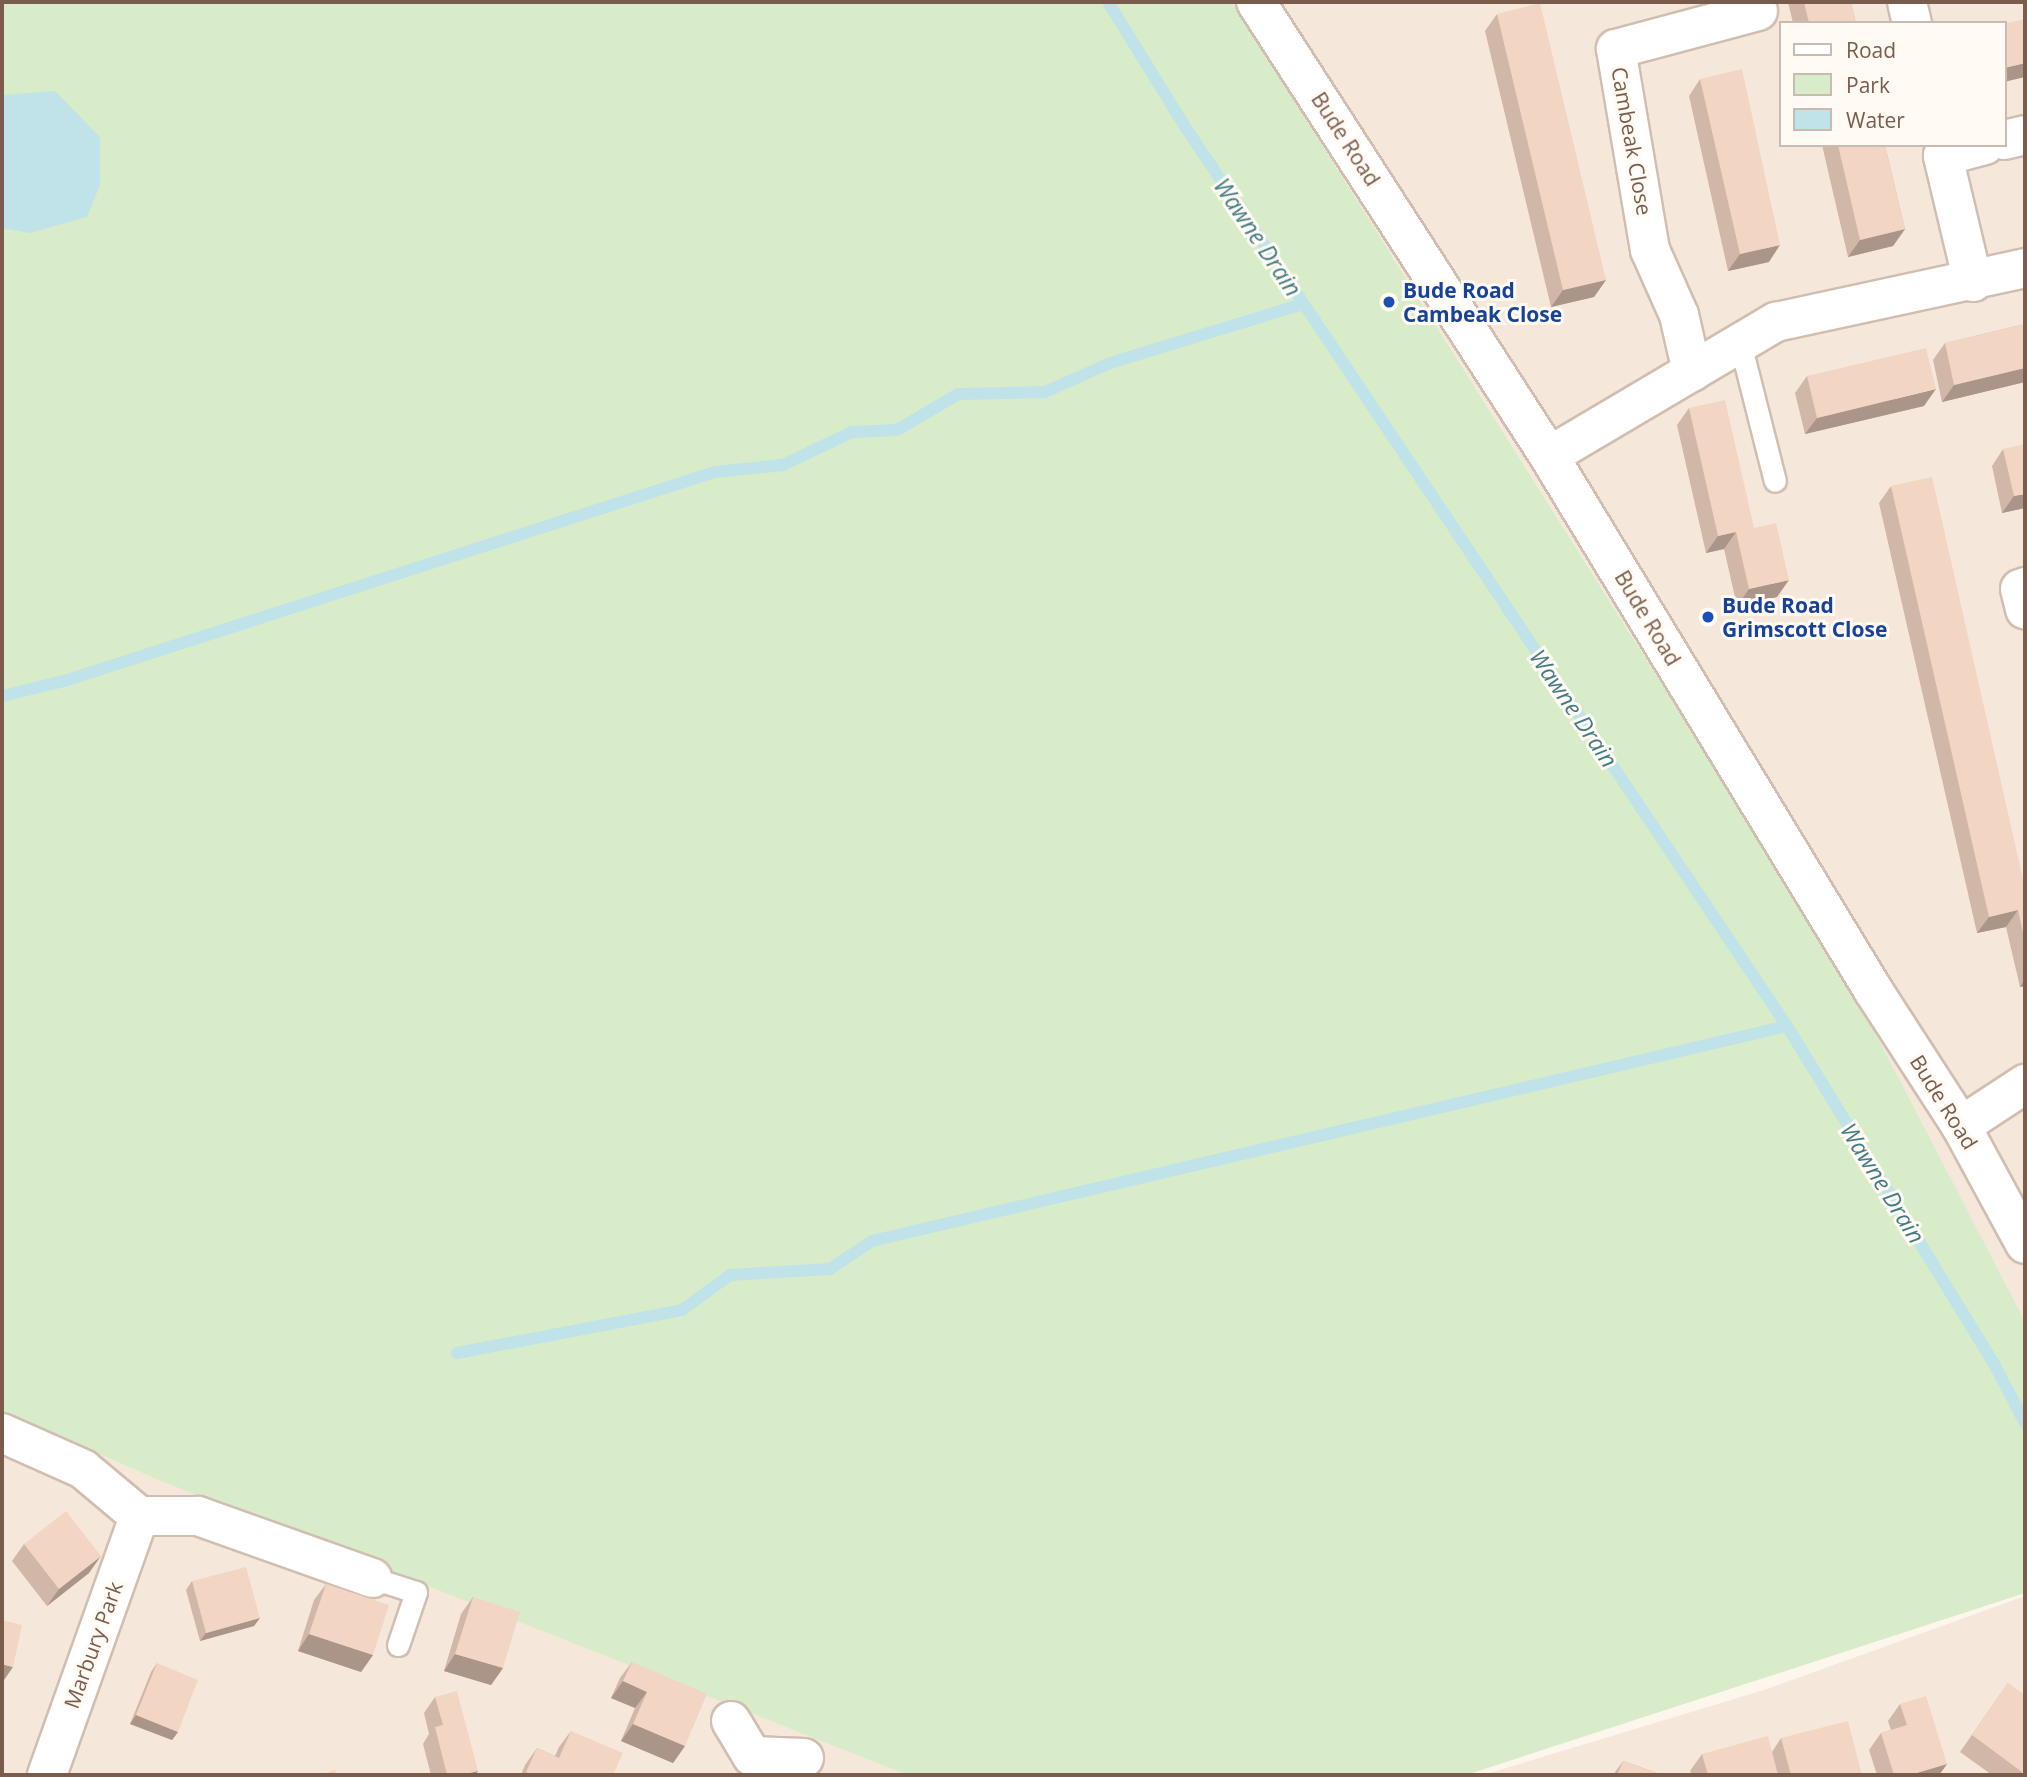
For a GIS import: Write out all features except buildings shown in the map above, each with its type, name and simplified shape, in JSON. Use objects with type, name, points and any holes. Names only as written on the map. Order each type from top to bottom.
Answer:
[{"type":"street","name":"Bude Road","points":[[1256,2],[1549,456],[1873,990],[1961,1126],[2025,1244]]},
{"type":"street","points":[[1908,2],[1912,21]]},
{"type":"street","name":"Cambeak Close","points":[[1692,372],[1679,315],[1650,250],[1616,49],[1758,11]]},
{"type":"street","points":[[2006,140],[2025,135]]},
{"type":"street","points":[[1970,147],[1941,151],[1973,282]]},
{"type":"street","points":[[1549,456],[1776,322],[1973,282],[2025,268]]},
{"type":"street","points":[[2025,587],[2020,589],[2025,609]]},
{"type":"street","points":[[1961,1126],[2025,1084]]},
{"type":"street","points":[[2,1433],[83,1469],[139,1516],[198,1516],[372,1578]]},
{"type":"street","name":"Marbury Park","points":[[47,1775],[139,1516]]},
{"type":"street","points":[[731,1721],[738,1765],[804,1758]]},
{"type":"lane","points":[[1740,343],[1775,481]]},
{"type":"lane","points":[[372,1578],[416,1592],[398,1645]]},
{"type":"shaded area","points":[[1232,2],[2025,2],[2025,1326],[1843,970]]},
{"type":"shaded area","points":[[2,1411],[151,1477],[559,1628],[912,1775],[2,1775]]},
{"type":"shaded area","points":[[2025,1596],[2025,1775],[1483,1775],[1767,1689]]},
{"type":"green space","points":[[2,2],[1232,2],[1843,971],[2020,1312],[2025,1325],[2025,1593],[1466,1775],[908,1775],[151,1477],[2,1411]]},
{"type":"water","points":[[55,91],[100,137],[100,185],[87,217],[30,233],[2,228],[2,95]]},
{"type":"waterway","name":"Wawne Drain","points":[[1108,2],[1184,125],[1787,1026],[1993,1362],[2025,1423]]},
{"type":"waterway","points":[[2,696],[64,681],[715,472],[783,465],[852,432],[897,430],[958,394],[1045,392],[1110,363],[1303,304]]},
{"type":"waterway","points":[[457,1353],[682,1310],[730,1275],[830,1269],[872,1241],[1787,1026]]},
{"type":"place","name":"Bude Road Cambeak Close","points":[[1389,302]]},
{"type":"place","name":"Bude Road Grimscott Close","points":[[1708,617]]}]
